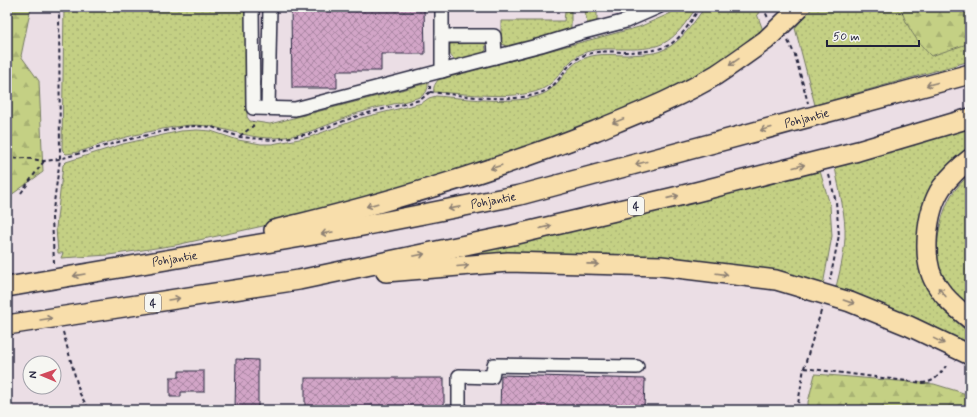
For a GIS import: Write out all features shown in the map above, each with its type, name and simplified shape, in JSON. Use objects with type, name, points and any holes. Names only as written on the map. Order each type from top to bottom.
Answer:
[{"type":"highway","points":[[117,268],[342,214],[448,183],[526,157],[642,112],[716,75],[766,40],[800,7]]},
{"type":"highway","name":"Pohjantie","points":[[7,287],[337,231],[520,195],[970,74]]},
{"type":"highway","name":"4","points":[[7,325],[299,280],[513,235],[696,192],[858,151],[970,118]]},
{"type":"highway","points":[[970,159],[942,187],[934,203],[928,226],[926,247],[930,268],[937,286],[952,303],[970,319]]},
{"type":"highway","points":[[299,280],[508,262],[661,266],[776,280],[850,302],[909,326],[970,355]]},
{"type":"street","points":[[252,7],[253,108],[295,109],[541,45],[626,20],[658,7]]},
{"type":"street","points":[[268,108],[270,7]]},
{"type":"street","points":[[442,7],[442,70]]},
{"type":"street","points":[[442,36],[494,36],[495,57]]},
{"type":"street","points":[[458,410],[459,376],[492,377],[494,365],[637,367]]},
{"type":"path","points":[[54,269],[52,217],[60,159],[59,7]]},
{"type":"path","points":[[430,92],[503,98],[524,97],[545,91],[557,82],[566,68],[576,59],[588,54],[613,51],[627,52],[652,50],[670,45],[682,34],[700,7]]},
{"type":"path","points":[[763,7],[773,23]]},
{"type":"path","points":[[787,39],[795,55],[809,104]]},
{"type":"path","points":[[240,137],[253,126],[253,108]]},
{"type":"path","points":[[7,159],[25,158],[44,161],[60,159]]},
{"type":"path","points":[[21,193],[44,161]]},
{"type":"path","points":[[828,171],[836,202],[839,235],[829,283]]},
{"type":"path","points":[[797,410],[804,368],[823,304]]},
{"type":"path","points":[[62,330],[80,394],[89,410]]},
{"type":"path","points":[[804,368],[922,383],[930,382],[937,378],[946,366]]},
{"type":"green space","points":[[7,7],[31,7],[21,56],[39,81],[43,172],[7,198]]},
{"type":"green space","points":[[64,7],[246,7],[247,117],[250,121],[270,124],[428,83],[427,89],[426,93],[420,97],[358,113],[294,136],[271,138],[260,137],[194,125],[133,135],[81,151],[66,154],[62,148]]},
{"type":"green space","points":[[591,7],[597,7],[597,22],[589,25],[587,23],[585,11],[591,11]]},
{"type":"green space","points":[[679,7],[697,7],[681,28],[667,41],[649,48],[599,49],[586,52],[573,59],[552,83],[536,92],[492,96],[434,92],[434,86],[438,80],[639,27],[669,14]]},
{"type":"green space","points":[[705,7],[758,7],[760,13],[757,14],[764,33],[682,86],[524,152],[341,209],[176,245],[109,255],[61,258],[63,253],[58,253],[56,228],[63,165],[66,162],[123,144],[181,131],[211,131],[238,140],[261,144],[272,144],[310,137],[361,118],[422,103],[429,98],[436,96],[477,100],[509,100],[536,97],[553,88],[575,63],[588,57],[607,54],[650,54],[670,47],[687,32]]},
{"type":"green space","points":[[813,7],[970,7],[970,61],[815,105],[795,28]]},
{"type":"green space","points":[[901,7],[970,7],[970,43],[931,56],[922,46],[905,20]]},
{"type":"green space","points":[[565,11],[571,11],[571,28],[567,32],[509,47],[502,44],[501,21],[564,21]]},
{"type":"green space","points":[[485,43],[486,50],[483,53],[456,60],[450,54],[451,44]]},
{"type":"green space","points":[[970,127],[970,151],[944,175],[924,276],[938,305],[963,328],[970,331],[970,343],[836,287],[844,251],[845,229],[835,167]]},
{"type":"green space","points":[[820,171],[830,205],[832,236],[823,285],[664,259],[462,256]]},
{"type":"green space","points":[[970,173],[970,311],[954,294],[941,275],[938,266],[937,245],[944,212],[952,194]]},
{"type":"green space","points":[[815,374],[934,384],[970,395],[970,410],[808,410],[808,402]]},
{"type":"building","points":[[291,7],[424,7],[425,54],[381,54],[381,71],[337,71],[337,88],[292,88]]},
{"type":"building","points":[[236,359],[258,360],[258,410],[235,410]]},
{"type":"building","points":[[179,371],[204,371],[204,392],[181,392],[181,397],[170,397],[170,377],[179,377]]},
{"type":"building","points":[[501,375],[645,379],[644,410],[500,410]]},
{"type":"building","points":[[305,378],[444,378],[444,410],[305,410]]}]
